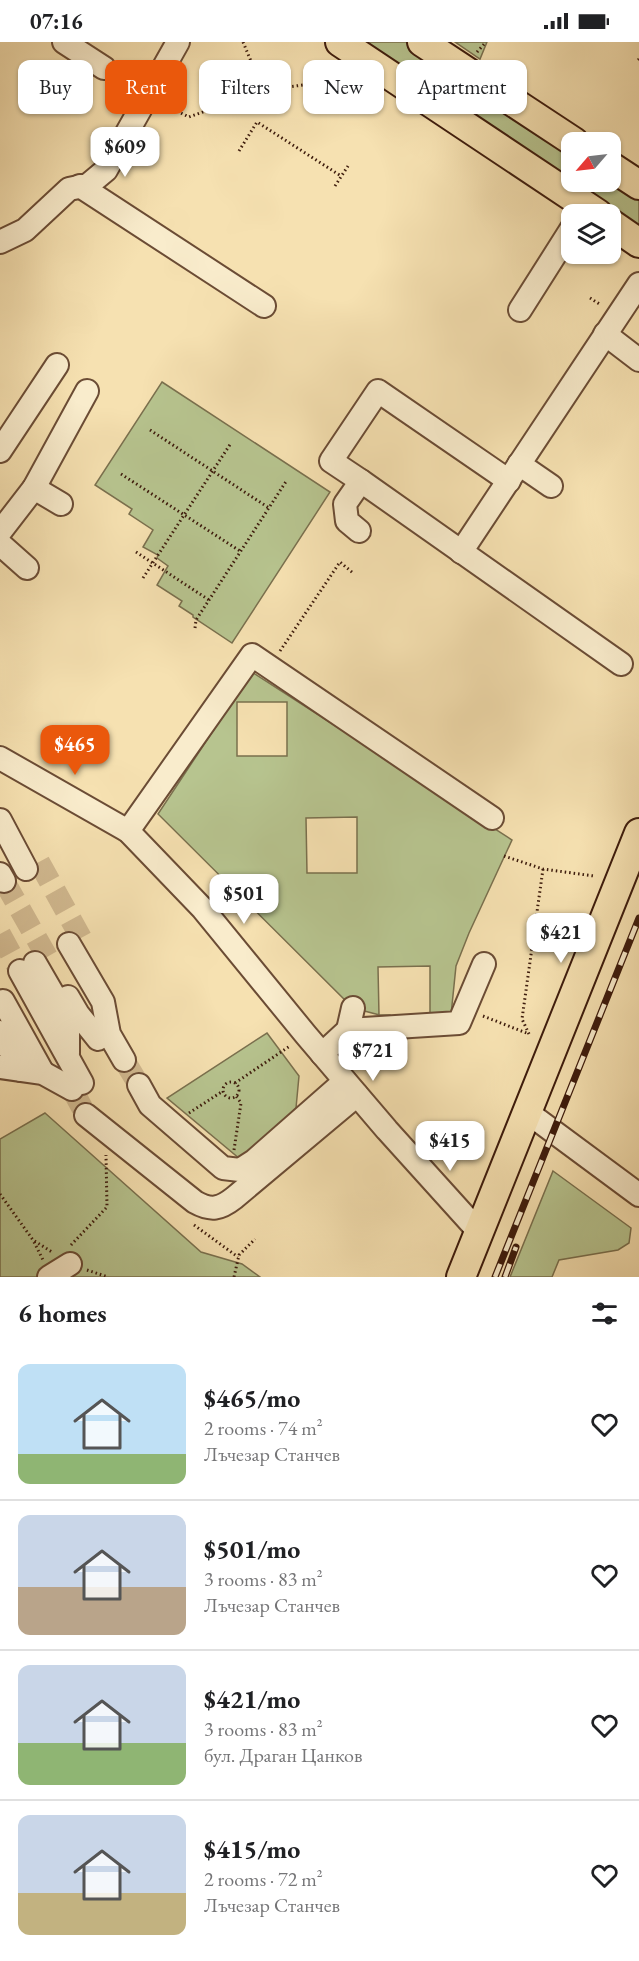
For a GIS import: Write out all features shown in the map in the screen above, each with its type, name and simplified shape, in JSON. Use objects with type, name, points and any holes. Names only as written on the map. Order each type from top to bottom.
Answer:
[{"type":"main road","points":[[340,42],[567,204]]},
{"type":"main road","points":[[422,42],[561,133]]},
{"type":"main road","points":[[621,173],[639,185]]},
{"type":"main road","points":[[621,231],[639,243]]},
{"type":"main road","points":[[461,1277],[639,833]]},
{"type":"street","points":[[64,42],[104,68]]},
{"type":"street","points":[[168,60],[178,42]]},
{"type":"street","points":[[0,242],[25,230],[69,189],[88,185],[106,170],[137,114]]},
{"type":"street","points":[[80,186],[264,306]]},
{"type":"street","points":[[520,310],[561,250]]},
{"type":"street","points":[[461,552],[639,284]]},
{"type":"street","points":[[606,334],[639,360]]},
{"type":"street","points":[[0,451],[57,365]]},
{"type":"street","points":[[0,532],[34,488],[87,391]]},
{"type":"street","points":[[551,486],[514,473],[378,392],[331,461],[621,664]]},
{"type":"street","points":[[359,531],[347,521],[345,504],[361,481]]},
{"type":"street","points":[[34,488],[61,504]]},
{"type":"street","points":[[0,544],[27,568]]},
{"type":"street","points":[[128,831],[252,655],[492,818]]},
{"type":"street","points":[[0,758],[128,831],[228,938],[322,1054],[349,1094],[480,1233]]},
{"type":"street","points":[[8,821],[17,872]]},
{"type":"street","points":[[0,847],[17,872]]},
{"type":"street","points":[[13,1068],[77,1086],[68,1057],[68,1020],[52,954],[103,1002],[104,1037],[119,1063]]},
{"type":"street","points":[[322,1054],[350,1019],[459,1023],[484,964]]},
{"type":"street","points":[[3,1001],[13,1068]]},
{"type":"street","points":[[0,1032],[13,1068]]},
{"type":"street","points":[[133,1088],[216,1163],[231,1170],[240,1170],[247,1166],[349,1094]]},
{"type":"street","points":[[234,1198],[217,1198],[208,1195],[92,1112],[119,1141],[202,1206],[216,1208],[234,1198],[349,1094]]},
{"type":"street","points":[[526,1112],[639,1196]]},
{"type":"path","points":[[243,42],[250,60]]},
{"type":"path","points":[[472,57],[486,42]]},
{"type":"path","points":[[183,114],[189,117],[199,113]]},
{"type":"path","points":[[239,151],[257,122],[341,176]]},
{"type":"path","points":[[335,186],[348,166]]},
{"type":"path","points":[[150,430],[269,508]]},
{"type":"path","points":[[143,578],[231,443]]},
{"type":"path","points":[[121,474],[240,551]]},
{"type":"path","points":[[195,628],[196,620],[287,480]]},
{"type":"path","points":[[136,552],[209,600]]},
{"type":"path","points":[[277,655],[340,562],[353,573]]},
{"type":"path","points":[[504,856],[543,869],[594,876]]},
{"type":"path","points":[[489,1018],[529,1034],[522,1019],[543,869]]},
{"type":"path","points":[[172,1125],[223,1091],[224,1086],[228,1083],[235,1083],[306,1035]]},
{"type":"path","points":[[223,1091],[227,1097],[236,1096],[239,1089],[235,1083]]},
{"type":"path","points":[[231,1170],[241,1103],[236,1096]]},
{"type":"path","points":[[0,1194],[33,1240],[60,1266],[107,1207],[106,1155],[119,1141]]},
{"type":"path","points":[[234,1277],[239,1255],[255,1239]]},
{"type":"green space","points":[[350,42],[407,42],[433,60],[396,60],[396,68]]},
{"type":"green space","points":[[455,42],[487,42],[480,59]]},
{"type":"green space","points":[[474,114],[512,114],[561,147],[561,172]]},
{"type":"green space","points":[[621,187],[639,200],[639,228],[621,215],[621,204],[606,204],[589,192],[621,192]]},
{"type":"green space","points":[[162,382],[330,492],[232,643],[193,617],[179,606],[182,601],[157,585],[168,566],[157,558],[158,555],[143,547],[153,530],[129,514],[132,509],[95,485]]},
{"type":"green space","points":[[252,672],[512,840],[456,966],[451,1015],[430,1015],[430,966],[378,967],[379,1015],[353,1008],[158,814]],"holes":[[[237,702],[287,702],[287,756],[237,756]],[[357,817],[357,873],[307,873],[306,818]]]},
{"type":"green space","points":[[267,1033],[299,1076],[296,1108],[246,1159],[240,1159],[167,1098]]},
{"type":"green space","points":[[45,1113],[201,1252],[242,1264],[260,1277],[0,1277],[0,1139]]},
{"type":"green space","points":[[553,1171],[631,1228],[629,1243],[618,1250],[559,1260],[552,1277],[510,1277]]},
{"type":"tunnel","points":[[39,862],[81,938]]},
{"type":"tunnel","points":[[4,881],[47,957]]},
{"type":"tunnel","points":[[0,934],[20,971]]},
{"type":"tunnel","points":[[124,1060],[139,1085]]},
{"type":"tunnel","points":[[72,1089],[86,1115]]},
{"type":"railway","points":[[495,1277],[639,918]]},
{"type":"railway","points":[[505,1277],[516,1247]]}]
